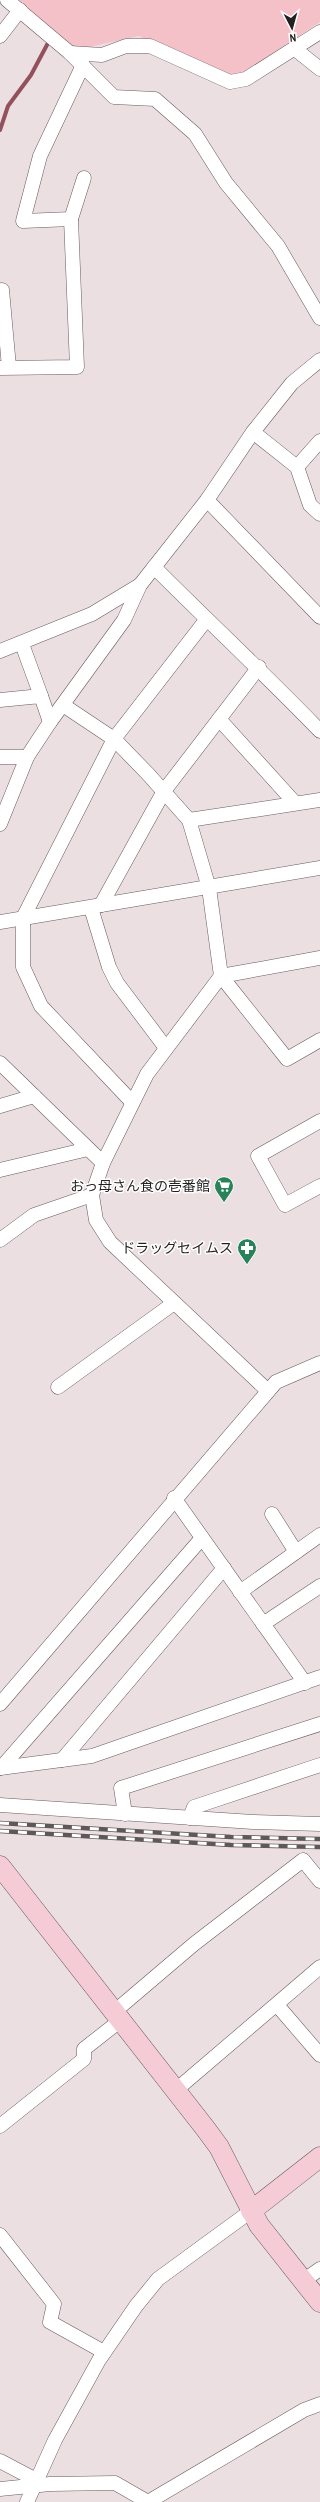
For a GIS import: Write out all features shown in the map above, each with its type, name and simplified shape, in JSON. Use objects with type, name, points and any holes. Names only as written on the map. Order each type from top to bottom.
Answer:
[{"type":"street","points":[[6,0],[20,10],[70,53],[114,97],[155,98],[195,134],[226,183],[278,246],[320,318]]},
{"type":"street","points":[[0,36],[20,10]]},
{"type":"street","points":[[70,53],[102,55],[126,46],[150,46],[230,82],[246,79],[320,32]]},
{"type":"street","points":[[295,49],[320,69]]},
{"type":"street","points":[[71,219],[23,221],[40,156],[83,65]]},
{"type":"street","points":[[2,290],[5,368],[78,367],[71,219],[84,178]]},
{"type":"street","points":[[0,824],[27,757],[50,722],[124,620],[140,585],[207,500],[253,432],[292,383],[320,361]]},
{"type":"street","points":[[253,432],[297,466],[310,505],[320,514]]},
{"type":"street","points":[[297,466],[320,441]]},
{"type":"street","points":[[207,500],[320,617]]},
{"type":"street","points":[[154,567],[206,620],[259,667],[320,731]]},
{"type":"street","points":[[0,651],[22,644],[92,614],[140,585]]},
{"type":"street","points":[[132,1102],[41,1006],[23,967],[23,918],[114,739],[206,620]]},
{"type":"street","points":[[22,644],[50,722]]},
{"type":"street","points":[[166,1048],[117,983],[109,967],[96,907],[164,791],[259,667]]},
{"type":"street","points":[[0,700],[41,696]]},
{"type":"street","points":[[63,705],[114,739],[164,791],[189,820],[209,888],[221,976],[287,1059],[320,1040]]},
{"type":"street","points":[[219,719],[295,803]]},
{"type":"street","points":[[0,757],[27,757]]},
{"type":"street","points":[[189,820],[320,800]]},
{"type":"street","points":[[0,922],[209,888],[320,868]]},
{"type":"street","points":[[268,1391],[110,1242],[96,1220],[92,1195],[103,1163],[147,1074],[221,976],[320,958]]},
{"type":"street","points":[[0,1063],[103,1163]]},
{"type":"street","points":[[0,1106],[34,1096]]},
{"type":"street","points":[[320,1121],[258,1156],[285,1205],[320,1186]]},
{"type":"street","points":[[0,1170],[88,1149]]},
{"type":"street","points":[[0,1240],[34,1215],[92,1195]]},
{"type":"street","points":[[58,1387],[174,1303]]},
{"type":"street","points":[[0,1704],[174,1498],[276,1382],[318,1368]]},
{"type":"street","points":[[174,1498],[304,1683]]},
{"type":"street","points":[[272,1514],[296,1552]]},
{"type":"street","points":[[240,1592],[320,1535]]},
{"type":"street","points":[[1,1768],[202,1538]]},
{"type":"street","points":[[62,1760],[224,1568]]},
{"type":"street","points":[[263,1624],[320,1586]]},
{"type":"street","points":[[1,1768],[92,1756],[320,1677]]},
{"type":"street","points":[[125,1814],[121,1788],[320,1724]]},
{"type":"street","points":[[190,1818],[194,1807],[320,1765]]},
{"type":"street","points":[[0,1805],[190,1818],[320,1824]]},
{"type":"street","points":[[0,2126],[84,2059],[84,2049],[194,1944],[304,1860],[320,1881]]},
{"type":"street","points":[[2,1872],[176,2090],[219,2147],[259,2225],[320,2302]]},
{"type":"street","points":[[176,2090],[320,1967]]},
{"type":"street","points":[[277,2005],[320,2055]]},
{"type":"street","points":[[27,2502],[35,2483],[104,2352],[136,2306],[158,2280],[251,2211],[320,2157]]},
{"type":"street","points":[[0,2235],[54,2304],[50,2322],[104,2352]]},
{"type":"street","points":[[304,2281],[320,2269]]},
{"type":"street","points":[[0,2489],[35,2483],[115,2483],[148,2502],[298,2414],[320,2404]]},
{"type":"street","points":[[0,2461],[35,2483]]},
{"type":"shaded area","points":[[19,0],[320,0],[320,22],[230,82],[139,36],[70,53]]},
{"type":"waterway","points":[[0,130],[8,106],[31,75],[48,43]]},
{"type":"railway","points":[[0,1823],[231,1837],[320,1839]]},
{"type":"railway","points":[[0,1831],[231,1845],[320,1847]]},
{"type":"place","name":"おっ母さん食の壱番館","points":[[224,1203]]},
{"type":"place","name":"ドラッグセイムス","points":[[247,1265]]}]
